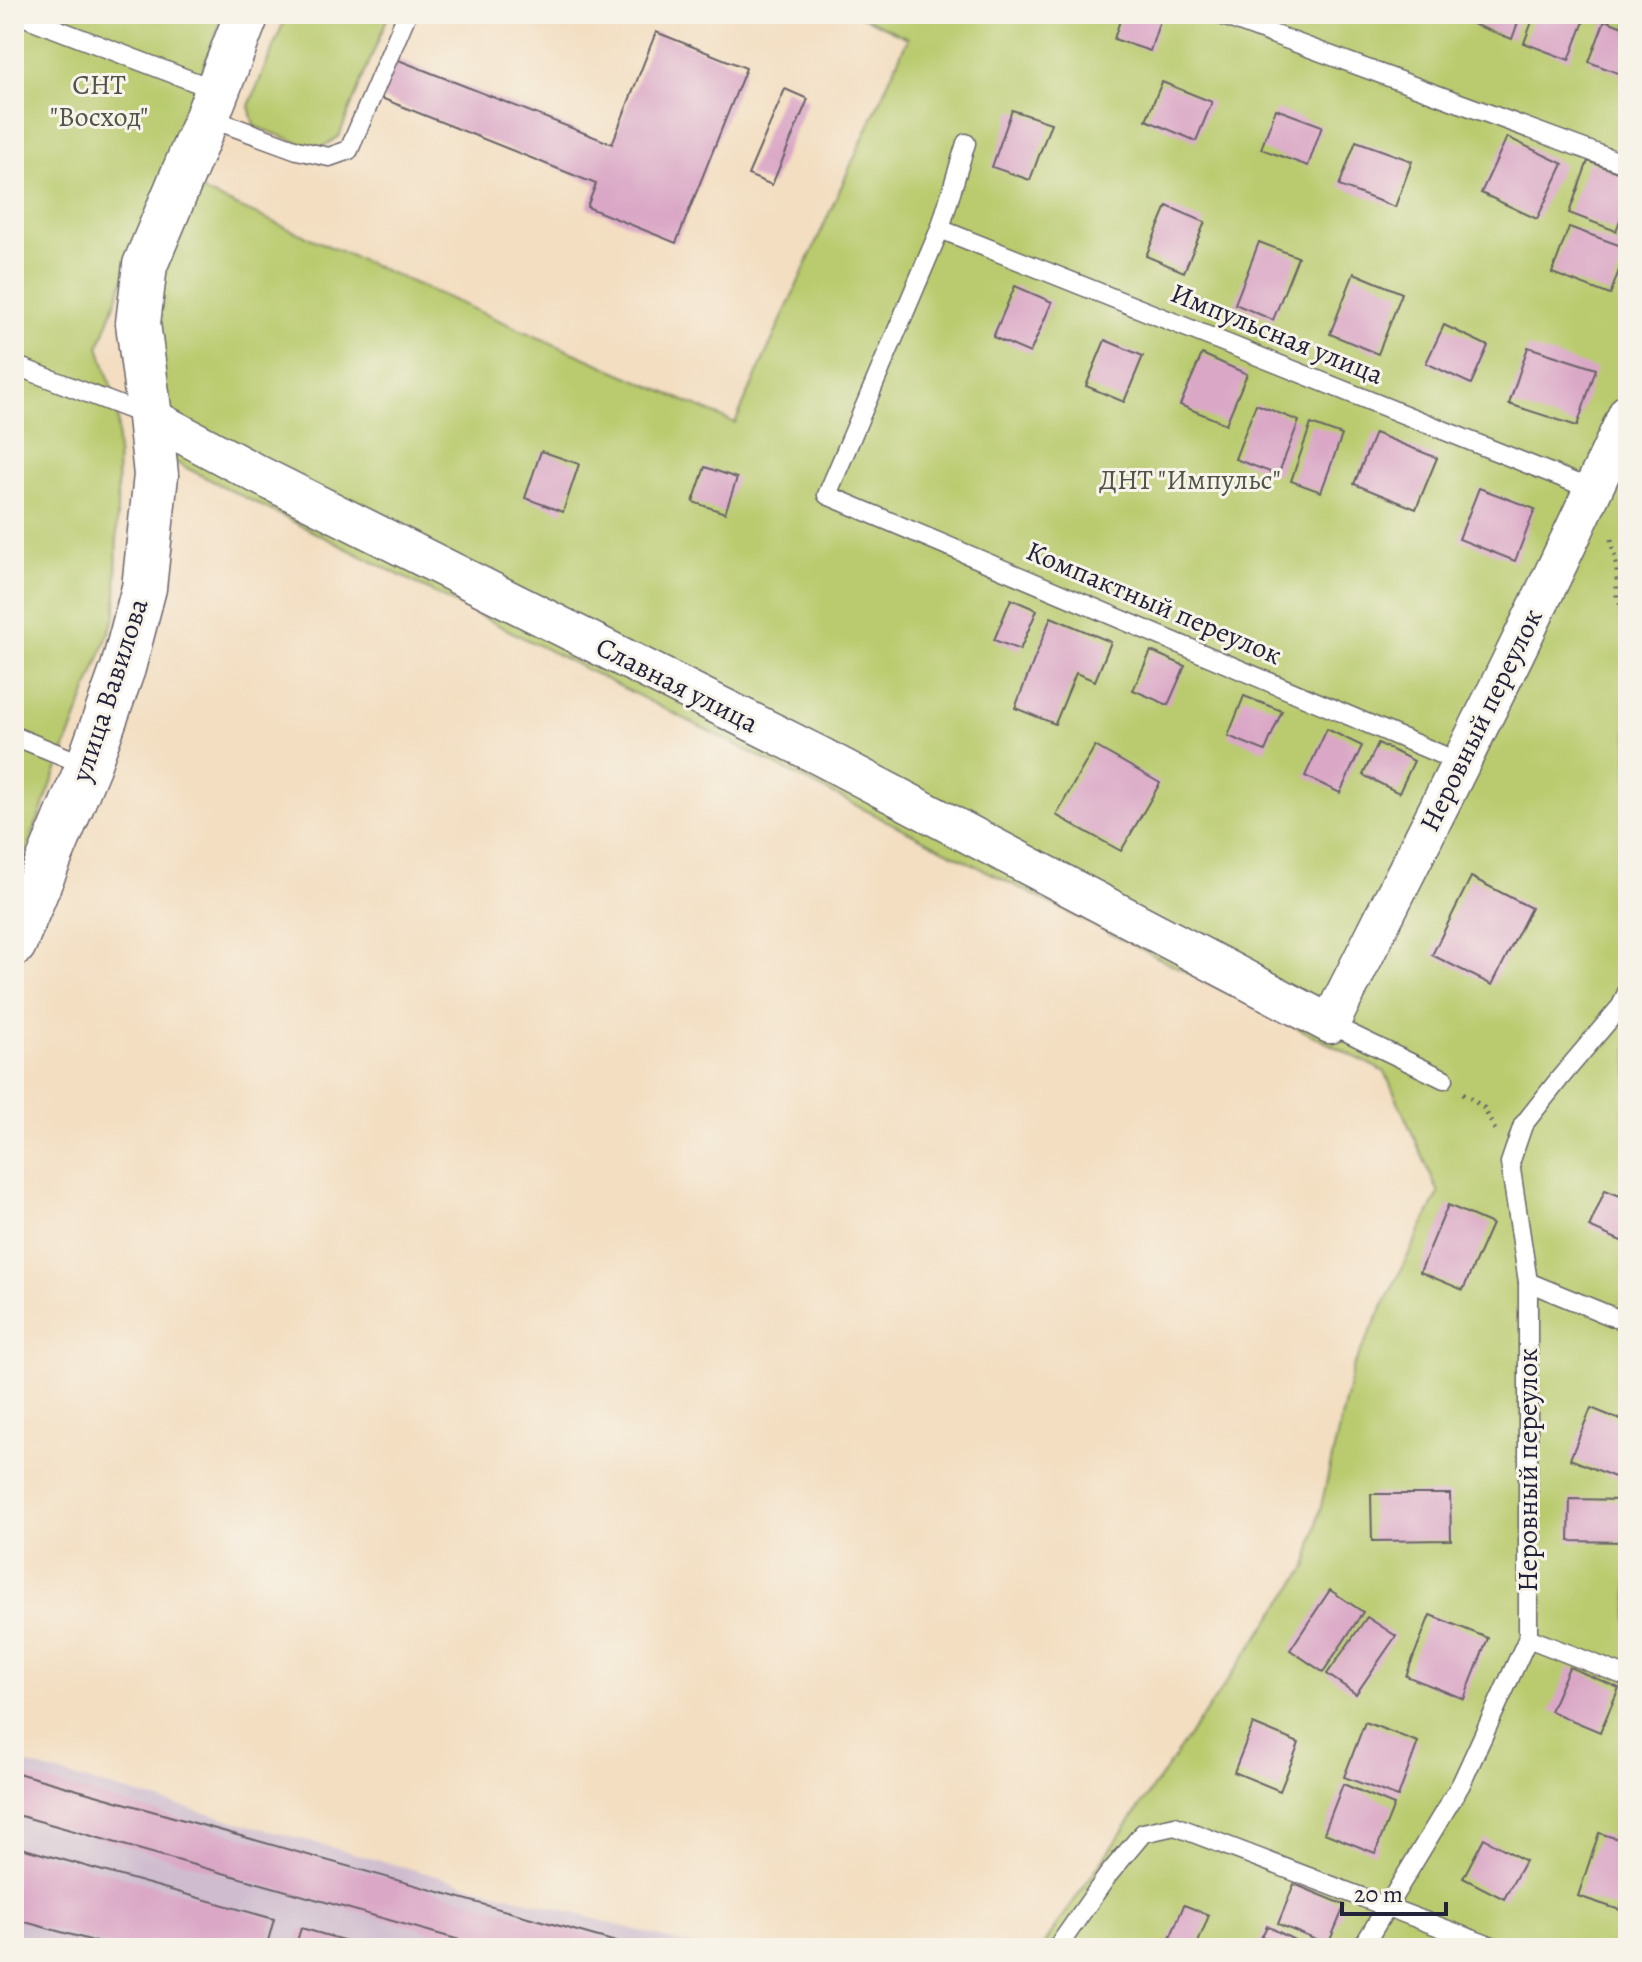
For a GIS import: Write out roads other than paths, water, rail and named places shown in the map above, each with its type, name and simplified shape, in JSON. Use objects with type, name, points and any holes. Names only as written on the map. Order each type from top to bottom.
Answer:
[{"type":"street","name":"улица Вавилова","points":[[14,944],[88,766],[123,668],[144,588],[156,475],[138,323],[145,265],[247,14]]},
{"type":"street","name":"Неровный переулок","points":[[1330,1024],[1461,763],[1628,413]]},
{"type":"street","name":"Славная улица","points":[[150,417],[257,474],[822,757],[1330,1024]]},
{"type":"lane","points":[[17,14],[211,104],[297,150],[329,157],[349,150],[407,14]]},
{"type":"lane","points":[[1218,14],[1628,165]]},
{"type":"lane","points":[[940,229],[966,143]]},
{"type":"lane","name":"Компактный переулок","points":[[940,229],[827,495],[1461,763]]},
{"type":"lane","name":"Импульсная улица","points":[[940,229],[1588,500]]},
{"type":"lane","name":"Славная улица","points":[[14,365],[150,417]]},
{"type":"lane","points":[[14,736],[88,766]]},
{"type":"lane","name":"Неровный переулок","points":[[1362,1948],[1461,1784],[1528,1638],[1528,1282],[1510,1163],[1523,1125],[1626,1002]]},
{"type":"lane","points":[[1330,1024],[1444,1079]]},
{"type":"lane","points":[[1528,1282],[1628,1323]]},
{"type":"lane","points":[[1528,1638],[1628,1677]]},
{"type":"lane","points":[[1057,1948],[1108,1875],[1143,1833],[1175,1826],[1495,1948]]},
{"type":"park label","name":"СНТ \"Восход\"","points":[[99,101]]},
{"type":"park label","name":"ДНТ \"Импульс\"","points":[[1190,480]]}]
